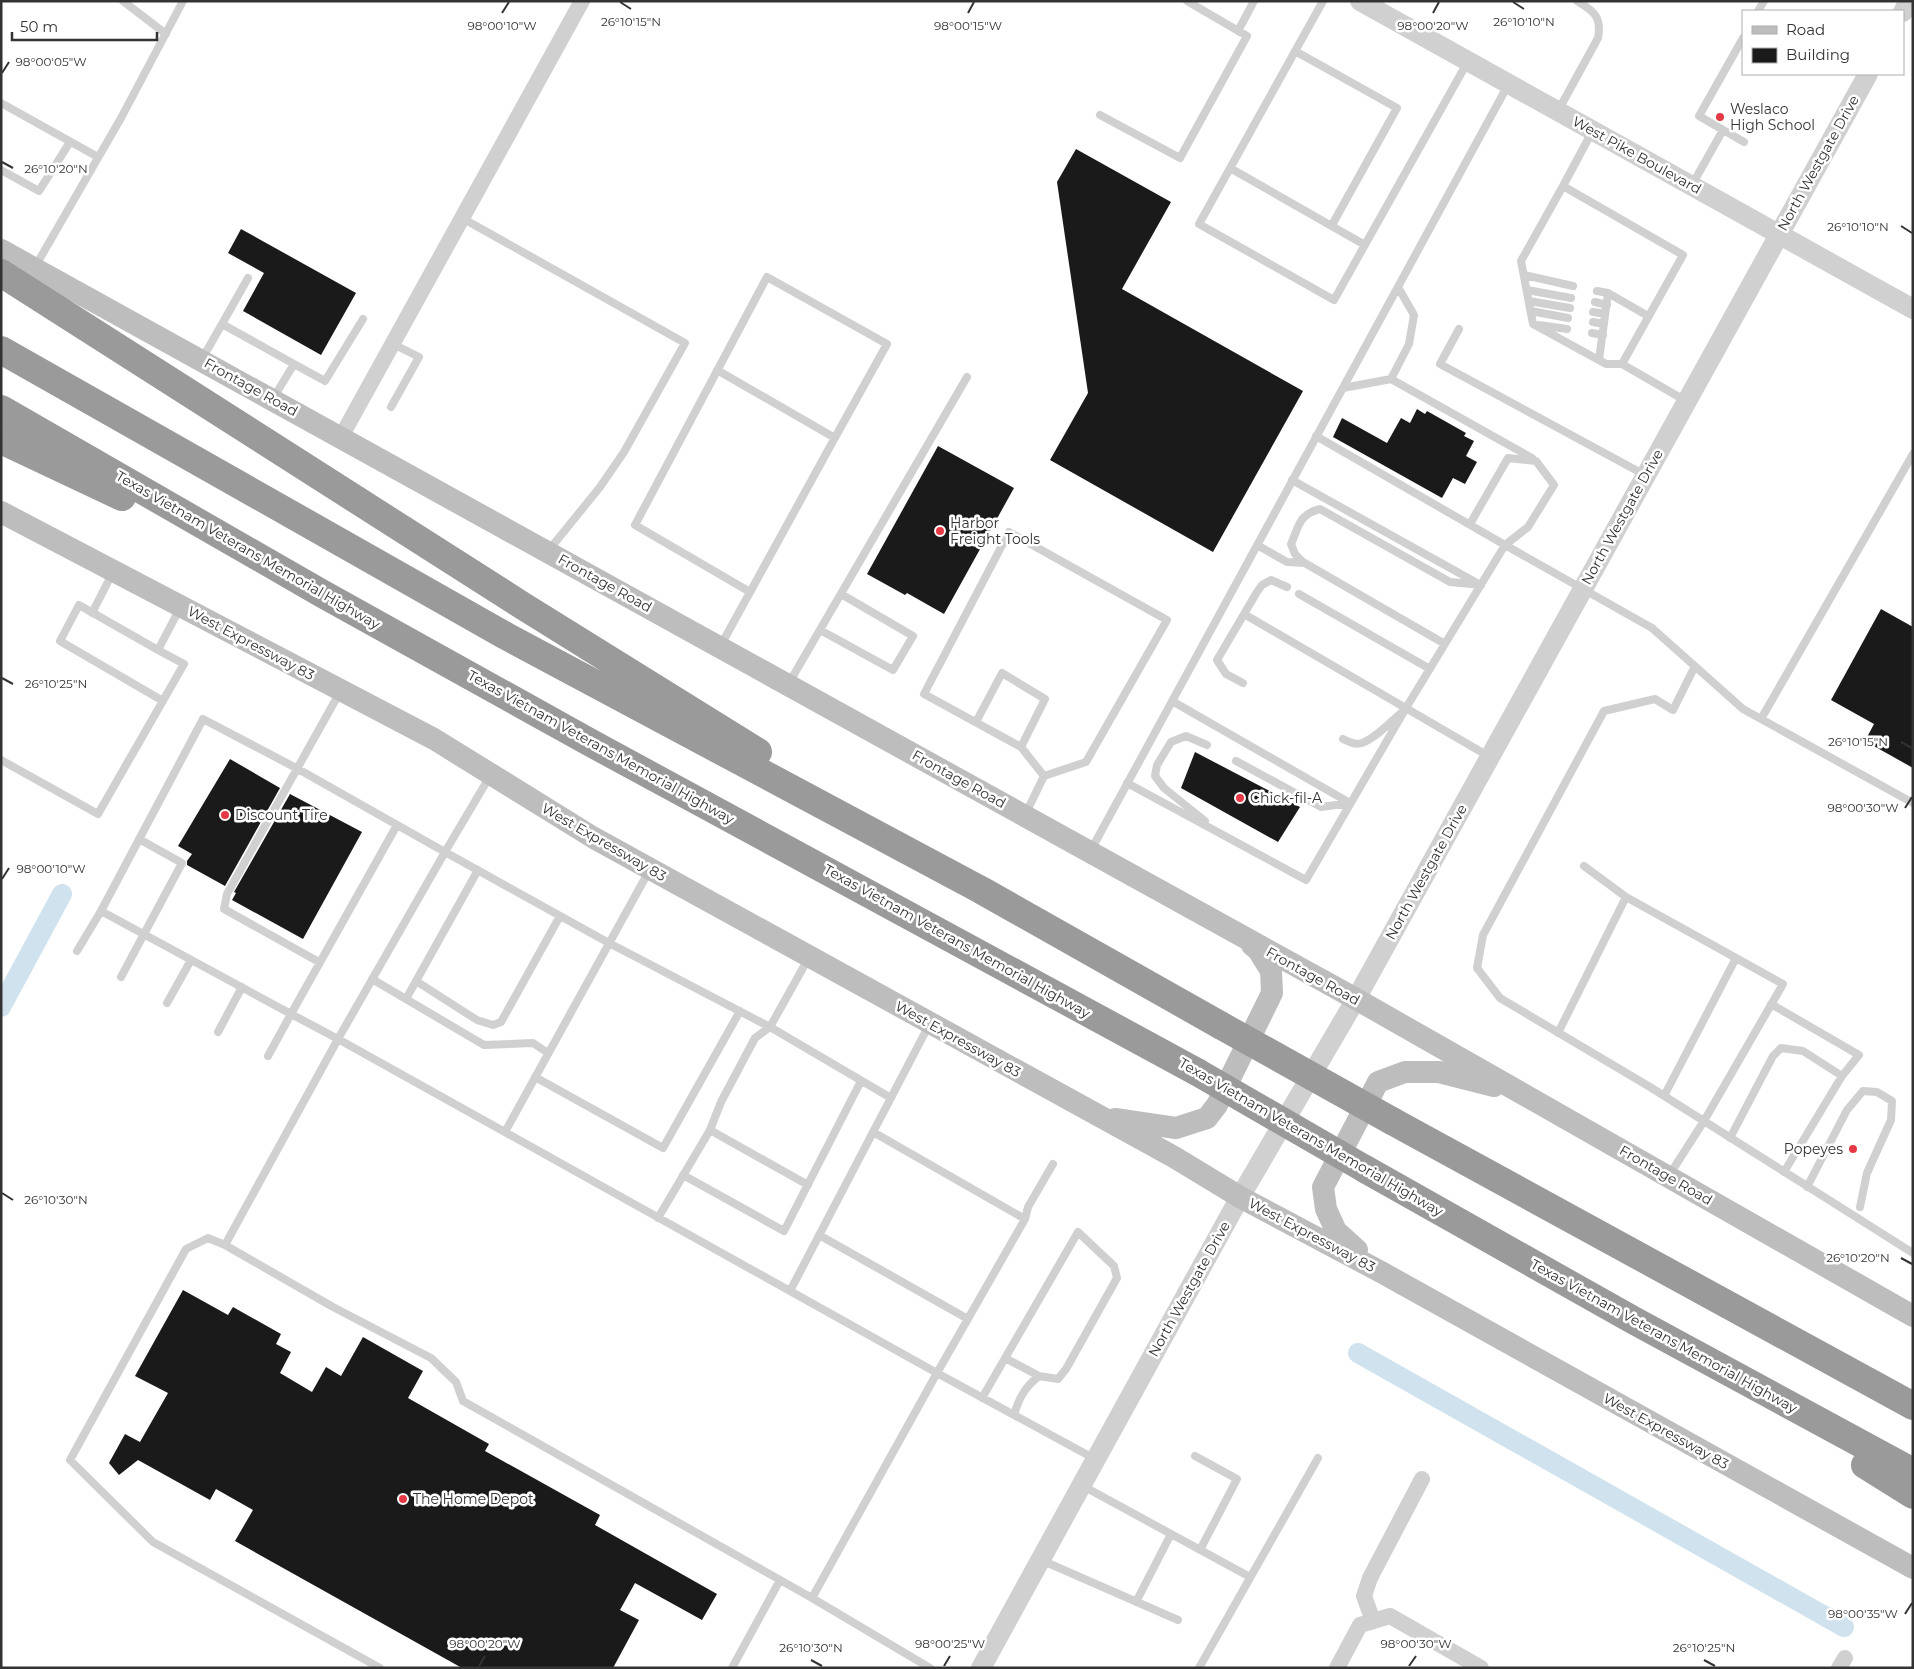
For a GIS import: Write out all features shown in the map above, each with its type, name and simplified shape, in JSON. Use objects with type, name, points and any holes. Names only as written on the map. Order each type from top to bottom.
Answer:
[{"type":"highway","points":[[1,273],[523,606],[980,890]]},
{"type":"highway","points":[[1,350],[506,636],[980,890],[1392,1121],[1913,1406]]},
{"type":"highway","name":"Texas Vietnam Veterans Memorial Highway","points":[[1,410],[591,743],[1197,1072],[1633,1320],[1913,1472]]},
{"type":"highway","points":[[1,440],[322,592]]},
{"type":"highway","points":[[1633,1320],[1913,1495]]},
{"type":"main road","name":"Frontage Road","points":[[1,250],[35,267],[1356,999],[1913,1316]]},
{"type":"main road","name":"West Expressway 83","points":[[1,512],[434,739],[594,838],[1913,1568]]},
{"type":"main road","points":[[1101,1118],[1176,1128],[1207,1118],[1212,1112],[1272,993],[1271,971],[1258,950],[1242,936]]},
{"type":"main road","points":[[1381,1272],[1336,1231],[1326,1210],[1323,1187],[1378,1082],[1405,1072],[1439,1072],[1521,1093]]},
{"type":"street","points":[[341,437],[582,1]]},
{"type":"street","name":"West Pike Boulevard","points":[[1360,1],[1913,309]]},
{"type":"street","name":"North Westgate Drive","points":[[981,1668],[1240,1196],[1356,999],[1778,233],[1867,75]]},
{"type":"street","points":[[1373,1621],[1364,1596],[1370,1578],[1422,1479]]},
{"type":"street","points":[[1337,1668],[1360,1625],[1390,1616],[1481,1668]]},
{"type":"lane","points":[[123,1],[166,34]]},
{"type":"lane","points":[[35,267],[98,157],[183,1]]},
{"type":"lane","points":[[1100,115],[1180,158],[1248,36],[1187,1]]},
{"type":"lane","points":[[1238,31],[1254,1]]},
{"type":"lane","points":[[1323,1],[1199,224],[1334,300],[1468,61]]},
{"type":"lane","points":[[1558,111],[1598,38],[1600,26],[1593,10],[1577,1]]},
{"type":"lane","points":[[1742,41],[1699,116],[1744,142]]},
{"type":"lane","points":[[1295,51],[1397,108],[1332,226]]},
{"type":"lane","points":[[1090,852],[1509,84]]},
{"type":"lane","points":[[1,103],[98,157]]},
{"type":"lane","points":[[1533,324],[1521,261],[1593,130]]},
{"type":"lane","points":[[1692,185],[1723,130]]},
{"type":"lane","points":[[1,170],[39,191],[70,142]]},
{"type":"lane","points":[[1230,168],[1365,245]]},
{"type":"lane","points":[[1563,186],[1683,255],[1622,364]]},
{"type":"lane","points":[[462,218],[685,343],[624,452],[600,487],[548,551]]},
{"type":"lane","points":[[1524,275],[1573,286]]},
{"type":"lane","points":[[720,646],[750,592],[887,344],[768,277],[635,526],[750,592]]},
{"type":"lane","points":[[202,360],[248,278]]},
{"type":"lane","points":[[1391,379],[1409,344],[1414,315],[1398,287]]},
{"type":"lane","points":[[1527,290],[1571,298]]},
{"type":"lane","points":[[1597,291],[1608,293],[1648,316]]},
{"type":"lane","points":[[1599,360],[1608,293]]},
{"type":"lane","points":[[1529,302],[1570,308]]},
{"type":"lane","points":[[1595,302],[1607,304]]},
{"type":"lane","points":[[1531,311],[1568,318]]},
{"type":"lane","points":[[1593,312],[1605,314]]},
{"type":"lane","points":[[222,324],[324,381],[362,319]]},
{"type":"lane","points":[[1593,322],[1604,324]]},
{"type":"lane","points":[[1533,324],[1606,364],[1622,364],[1686,401]]},
{"type":"lane","points":[[1533,324],[1566,329]]},
{"type":"lane","points":[[1459,329],[1440,364],[1645,475]]},
{"type":"lane","points":[[1592,333],[1602,335]]},
{"type":"lane","points":[[391,408],[419,357],[393,344]]},
{"type":"lane","points":[[273,399],[294,364]]},
{"type":"lane","points":[[718,370],[835,438]]},
{"type":"lane","points":[[788,685],[967,377]]},
{"type":"lane","points":[[1127,783],[1306,880],[1406,708],[1506,545],[1528,527],[1554,485],[1536,461],[1391,379],[1343,388]]},
{"type":"lane","points":[[1316,436],[1652,628],[1743,709],[1913,803]]},
{"type":"lane","points":[[1761,719],[1913,454]]},
{"type":"lane","points":[[1470,524],[1508,458],[1536,461]]},
{"type":"lane","points":[[1292,480],[1481,585]]},
{"type":"lane","points":[[1445,644],[1304,563],[1295,554],[1291,544],[1302,517],[1311,511],[1320,509],[1450,582],[1481,585]]},
{"type":"lane","points":[[1025,816],[1044,776],[1086,762],[1167,620],[1009,532],[924,694],[1022,747],[1044,776]]},
{"type":"lane","points":[[1257,545],[1287,562],[1304,563]]},
{"type":"lane","points":[[92,613],[113,570]]},
{"type":"lane","points":[[1243,684],[1226,674],[1217,660],[1262,586],[1271,580],[1287,588]]},
{"type":"lane","points":[[820,630],[893,670],[913,636],[841,594]]},
{"type":"lane","points":[[1299,594],[1430,669]]},
{"type":"lane","points":[[1,760],[98,814],[163,701],[184,664],[79,605],[60,641],[163,701]]},
{"type":"lane","points":[[158,650],[181,606]]},
{"type":"lane","points":[[1244,614],[1490,757]]},
{"type":"lane","points":[[1695,666],[1673,710],[1655,699],[1604,711],[1483,935],[1477,968],[1500,998],[1664,1096],[1913,1253]]},
{"type":"lane","points":[[976,722],[1002,673],[1045,698],[1022,747]]},
{"type":"lane","points":[[319,962],[224,909],[227,894],[341,690]]},
{"type":"lane","points":[[1172,701],[1350,803]]},
{"type":"lane","points":[[1343,739],[1351,744],[1362,743],[1406,708]]},
{"type":"lane","points":[[77,951],[101,911],[203,719],[298,768],[608,943],[770,1027],[891,1098]]},
{"type":"lane","points":[[1207,745],[1186,736],[1171,742],[1157,765],[1155,776],[1164,788],[1223,836]]},
{"type":"lane","points":[[1236,761],[1321,807],[1350,803]]},
{"type":"lane","points":[[225,1245],[338,1039],[491,774]]},
{"type":"lane","points":[[268,1056],[397,824]]},
{"type":"lane","points":[[121,977],[182,863],[139,839]]},
{"type":"lane","points":[[1584,866],[1626,897],[1783,984],[1704,1121],[1668,1177]]},
{"type":"lane","points":[[504,1132],[650,869]]},
{"type":"lane","points":[[406,999],[478,870]]},
{"type":"lane","points":[[1558,1033],[1626,897]]},
{"type":"lane","points":[[101,911],[338,1039],[790,1292],[1096,1459]]},
{"type":"lane","points":[[416,982],[477,1020],[493,1025],[501,1022],[560,916]]},
{"type":"lane","points":[[658,1218],[710,1130],[721,1102],[755,1038],[770,1027],[809,957]]},
{"type":"lane","points":[[1664,1096],[1736,958]]},
{"type":"lane","points":[[167,1003],[191,960]]},
{"type":"lane","points":[[372,979],[484,1044],[533,1043],[548,1053]]},
{"type":"lane","points":[[218,1032],[242,987]]},
{"type":"lane","points":[[1771,1004],[1859,1055],[1842,1076],[1784,1172]]},
{"type":"lane","points":[[535,1076],[663,1148],[740,1012]]},
{"type":"lane","points":[[790,1292],[930,1024]]},
{"type":"lane","points":[[1730,1138],[1773,1056],[1781,1048],[1803,1051],[1842,1076]]},
{"type":"lane","points":[[683,1175],[784,1231],[861,1081]]},
{"type":"lane","points":[[1807,1187],[1847,1110],[1863,1091],[1877,1092],[1892,1101],[1891,1120],[1867,1173],[1860,1208]]},
{"type":"lane","points":[[710,1130],[808,1185]]},
{"type":"lane","points":[[873,1132],[1025,1219]]},
{"type":"lane","points":[[812,1598],[1025,1219],[1028,1207],[1053,1164]]},
{"type":"lane","points":[[982,1398],[1005,1358],[1078,1232],[1114,1266],[1117,1278],[1066,1370],[1058,1379],[1039,1376],[1005,1358]]},
{"type":"lane","points":[[819,1235],[968,1319]]},
{"type":"lane","points":[[380,1668],[154,1542],[70,1460],[186,1249],[208,1238],[225,1245],[333,1307],[430,1358],[456,1382],[463,1401],[812,1598],[930,1668]]},
{"type":"lane","points":[[1014,1415],[1019,1400],[1027,1386],[1039,1376]]},
{"type":"lane","points":[[1196,1456],[1237,1479],[1200,1550]]},
{"type":"lane","points":[[1199,1668],[1318,1458]]},
{"type":"lane","points":[[1082,1485],[1250,1577]]},
{"type":"lane","points":[[1136,1602],[1171,1534]]},
{"type":"lane","points":[[1041,1560],[1178,1620]]},
{"type":"lane","points":[[732,1668],[780,1580]]},
{"type":"building","points":[[1076,149],[1171,202],[1122,289],[1303,391],[1213,552],[1050,460],[1088,393],[1057,182]]},
{"type":"building","points":[[241,229],[356,293],[321,355],[243,311],[264,273],[228,253]]},
{"type":"building","points":[[1417,409],[1425,414],[1427,411],[1466,433],[1464,436],[1474,441],[1466,456],[1477,462],[1465,484],[1453,478],[1442,498],[1333,437],[1342,418],[1387,443],[1401,418],[1410,423]]},
{"type":"building","name":"Harbor Freight Tools","points":[[938,446],[1014,488],[944,614],[907,593],[905,595],[867,574]]},
{"type":"building","points":[[1881,609],[1913,627],[1913,768],[1865,741],[1874,724],[1831,700]]},
{"type":"building","name":"Chick-fil-A","points":[[1195,752],[1300,807],[1278,842],[1181,788]]},
{"type":"building","name":"Discount Tire","points":[[230,759],[280,788],[225,886],[187,865],[187,861],[192,854],[178,846]]},
{"type":"building","points":[[290,794],[362,832],[303,939],[232,900],[236,893],[234,892]]},
{"type":"building","name":"The Home Depot","points":[[183,1290],[228,1315],[233,1307],[281,1334],[276,1344],[291,1352],[280,1373],[312,1392],[326,1367],[341,1376],[363,1337],[423,1371],[408,1398],[489,1444],[485,1451],[600,1515],[595,1525],[717,1594],[702,1620],[635,1583],[620,1610],[639,1620],[613,1668],[462,1668],[235,1541],[253,1510],[216,1489],[210,1500],[138,1460],[119,1475],[109,1463],[125,1434],[140,1442],[168,1393],[135,1376]]},
{"type":"waterway","points":[[1,1007],[62,894]]},
{"type":"waterway","points":[[1358,1353],[1844,1627]]},
{"type":"place","name":"Weslaco High School","points":[[1720,117]]},
{"type":"place","name":"Harbor Freight Tools","points":[[940,531]]},
{"type":"place","name":"Chick-fil-A","points":[[1240,798]]},
{"type":"place","name":"Discount Tire","points":[[225,815]]},
{"type":"place","name":"Popeyes","points":[[1853,1149]]},
{"type":"place","name":"The Home Depot","points":[[403,1499]]}]
